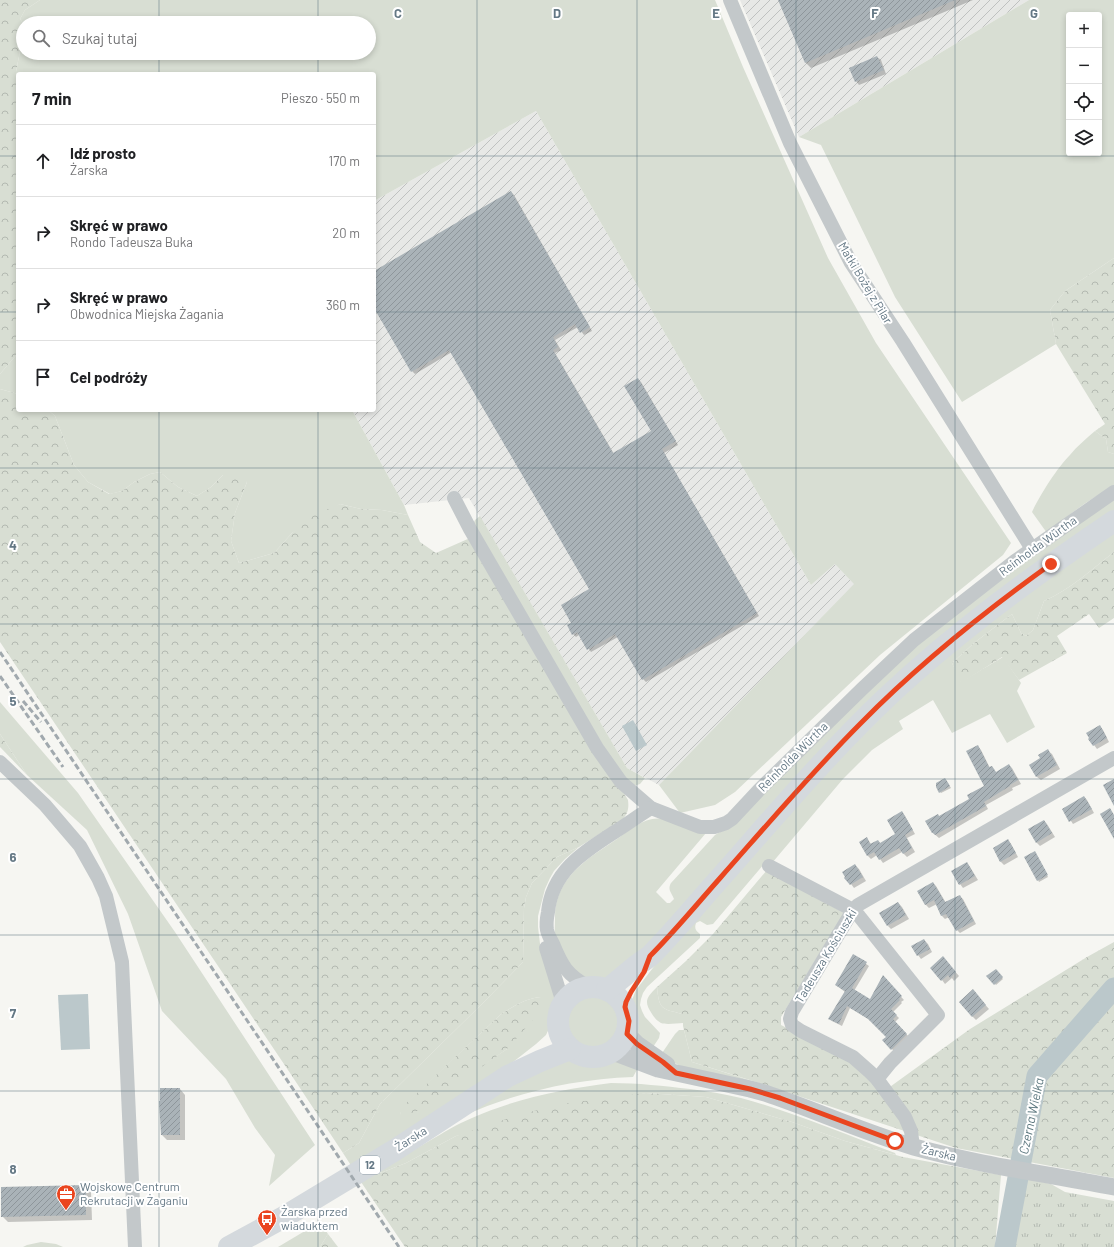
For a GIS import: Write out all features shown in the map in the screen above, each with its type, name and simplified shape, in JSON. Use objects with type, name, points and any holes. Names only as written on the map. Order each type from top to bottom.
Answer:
[{"type":"main road","points":[[598,988],[618,997],[625,1007],[629,1021],[627,1034],[613,1052],[604,1056],[591,1058],[577,1054],[564,1043],[558,1027],[558,1014],[563,1003],[574,992],[598,988],[650,956],[802,785],[886,698],[986,612],[1051,564],[1114,521]]},
{"type":"main road","points":[[625,1007],[631,992],[644,972],[650,956]]},
{"type":"main road","name":"Żarska","points":[[508,1076],[520,1063],[545,1043],[558,1027]]},
{"type":"main road","name":"Żarska","points":[[229,1247],[284,1217],[395,1150],[508,1076],[546,1058],[570,1049]]},
{"type":"street","name":"Matki Bożej z Pilar","points":[[730,0],[790,143],[851,264],[907,349],[1032,549]]},
{"type":"street","name":"Reinholda Würtha","points":[[454,498],[474,536],[597,748],[621,782],[651,808],[700,827],[714,827],[732,820],[759,790],[914,640],[1032,549],[1114,492]]},
{"type":"street","name":"Tadeusza Kościuszki","points":[[913,1147],[912,1131],[909,1124],[877,1079],[853,1057],[801,1032],[792,1025],[790,1019],[792,1012],[853,910],[865,900],[1114,758]]},
{"type":"street","points":[[0,762],[45,805],[80,846],[98,878],[106,896],[122,962],[135,1247]]},
{"type":"street","points":[[563,1003],[545,947],[549,901],[554,888],[561,876],[576,859],[587,850],[651,808]]},
{"type":"street","points":[[769,866],[853,910],[938,1015],[877,1079]]},
{"type":"street","points":[[547,930],[560,961],[568,973],[578,981],[598,988]]},
{"type":"street","name":"Żarska","points":[[627,1034],[637,1044],[676,1073]]},
{"type":"street","name":"Żarska","points":[[613,1052],[658,1070],[750,1089],[913,1147],[943,1155],[1114,1187]]},
{"type":"shaded area","points":[[740,0],[1029,0],[799,137]]},
{"type":"shaded area","points":[[536,111],[811,585],[835,564],[855,584],[659,785],[627,768],[469,498],[404,505],[353,412],[376,412],[376,200]]},
{"type":"shaded area","points":[[633,720],[647,745],[636,751],[622,726]]},
{"type":"shaded area","points":[[88,994],[90,1049],[61,1050],[58,995]]},
{"type":"green space","points":[[0,0],[40,0],[25,10],[22,16],[16,16],[16,60],[18,60],[16,72],[16,355],[0,374]]},
{"type":"green space","points":[[40,0],[715,0],[743,67],[828,258],[876,343],[1011,543],[1003,555],[880,655],[735,792],[715,805],[680,813],[659,785],[854,584],[835,564],[811,585],[536,111],[376,200],[376,72],[16,72],[18,60],[376,60],[376,16],[22,16],[25,10]]},
{"type":"green space","points":[[1029,0],[1114,0],[1114,258],[1065,291],[1050,310],[1056,344],[962,402],[895,297],[821,145],[799,137]]},
{"type":"green space","points":[[1114,258],[1114,454],[1108,452],[1106,439],[1095,431],[1105,424],[1056,344],[1050,310],[1065,291]]},
{"type":"green space","points":[[16,355],[16,393],[0,389],[0,374]]},
{"type":"green space","points":[[0,389],[16,393],[16,412],[50,412],[55,416],[74,465],[88,482],[109,494],[122,491],[134,482],[150,474],[160,472],[178,487],[197,496],[211,487],[223,475],[239,473],[247,482],[235,513],[231,541],[239,563],[274,553],[292,533],[315,514],[340,504],[361,509],[382,510],[408,515],[420,542],[436,553],[470,538],[628,800],[628,810],[623,819],[579,847],[557,857],[532,883],[526,897],[524,908],[523,962],[380,1104],[359,1143],[343,1153],[0,642]]},
{"type":"green space","points":[[50,412],[353,412],[408,515],[382,510],[361,509],[340,504],[292,533],[274,553],[239,563],[231,541],[235,513],[247,482],[223,475],[211,487],[197,496],[178,487],[160,472],[150,474],[134,482],[122,491],[110,494],[88,482],[74,465],[55,416]]},
{"type":"green space","points":[[1095,431],[1106,439],[1108,452],[1114,454],[1114,487],[1087,502],[1047,533],[1032,512],[1054,474],[1076,449]]},
{"type":"green space","points":[[1114,496],[1114,513],[1019,579],[646,951],[599,983],[581,977],[572,970],[555,935],[556,905],[560,892],[566,881],[584,862],[638,824],[650,820],[663,819],[706,833],[656,892],[667,903],[670,903],[674,899],[670,890],[671,883],[715,835],[720,832],[917,642]]},
{"type":"green space","points":[[480,516],[627,768],[645,778],[640,784],[634,786],[619,771],[583,713],[473,524]]},
{"type":"green space","points":[[1114,528],[1114,552],[1072,585],[1044,601],[1033,630],[1026,636],[1021,633],[1012,614],[974,643],[952,663],[961,682],[1003,657],[1021,683],[1017,691],[1035,727],[1007,743],[990,714],[952,733],[933,700],[899,721],[903,729],[872,750],[843,779],[772,863],[764,864],[713,924],[707,925],[700,921],[696,923],[695,928],[700,934],[700,938],[647,987],[643,993],[640,1005],[645,1017],[660,1033],[659,1038],[651,1050],[633,1028],[631,1009],[632,1000],[636,990],[675,939],[830,766],[940,659]]},
{"type":"green space","points":[[1114,552],[1114,618],[1099,628],[1089,614],[1057,636],[1067,653],[1019,680],[1002,657],[961,683],[952,663],[974,643],[1012,614],[1021,633],[1026,636],[1033,630],[1044,601],[1072,585]]},
{"type":"green space","points":[[0,702],[78,793],[175,932],[315,1145],[269,1186],[275,1155],[255,1128],[226,1079],[162,1011],[128,914],[87,830],[27,775],[0,734]]},
{"type":"green space","points":[[0,734],[27,775],[0,747]]},
{"type":"green space","points":[[579,847],[554,871],[545,889],[538,916],[541,952],[556,999],[551,1024],[546,1035],[508,1066],[352,1167],[343,1153],[359,1143],[380,1104],[523,962],[524,908],[526,897],[532,883],[557,857]],"holes":[[[541,997],[507,1049],[464,1078],[400,1115],[402,1108],[500,1015],[525,1001]]]},
{"type":"green space","points":[[767,870],[844,913],[781,1017],[781,1025],[841,1055],[887,1089],[970,1029],[1114,942],[1114,1178],[956,1148],[692,1062],[683,1026],[683,1014],[670,1011],[663,1007],[659,1000],[657,987],[713,934]]},
{"type":"green space","points":[[657,987],[659,1000],[663,1007],[670,1011],[683,1014],[683,1023],[663,1024],[657,1020],[649,1010],[647,999]]},
{"type":"green space","points":[[592,996],[602,998],[610,1004],[616,1012],[618,1022],[616,1032],[610,1040],[602,1046],[592,1048],[582,1046],[574,1040],[568,1032],[566,1022],[568,1012],[574,1004],[582,998]]},
{"type":"green space","points":[[541,997],[544,1002],[539,1013],[507,1049],[422,1109],[402,1117],[400,1115],[401,1108],[500,1015],[525,1001]]},
{"type":"green space","points":[[679,1030],[684,1030],[692,1062],[781,1090],[683,1067],[660,1056]]},
{"type":"green space","points":[[571,1057],[581,1061],[593,1063],[613,1058],[639,1066],[633,1077],[611,1078],[547,1088],[526,1093],[465,1115],[515,1078]]},
{"type":"green space","points":[[611,1083],[641,1084],[690,1089],[741,1098],[799,1117],[895,1153],[896,1155],[845,1141],[792,1122],[706,1097],[646,1093],[456,1136],[406,1163],[372,1175],[455,1126],[489,1111],[541,1095]]},
{"type":"green space","points":[[646,1093],[706,1097],[792,1122],[845,1141],[903,1157],[1001,1175],[995,1247],[405,1247],[361,1182],[372,1175],[406,1163],[456,1136],[521,1114],[568,1103]]},
{"type":"green space","points":[[1024,1178],[1051,1184],[1065,1192],[1114,1201],[1114,1247],[1013,1247]]},
{"type":"green space","points":[[320,1222],[328,1234],[320,1247],[278,1247]]},
{"type":"green space","points":[[328,1234],[338,1247],[320,1247]]},
{"type":"green space","points":[[41,1242],[56,1244],[63,1247],[23,1247]]},
{"type":"building","points":[[778,0],[955,0],[805,63]]},
{"type":"building","points":[[877,56],[884,70],[855,82],[849,68]]},
{"type":"building","points":[[511,191],[590,327],[580,333],[575,324],[553,337],[558,347],[553,350],[613,453],[651,431],[624,386],[638,378],[676,441],[662,449],[757,613],[642,680],[615,634],[587,650],[577,632],[572,635],[567,625],[571,623],[561,605],[589,589],[449,350],[411,372],[376,311],[376,270]]},
{"type":"building","points":[[1100,725],[1107,738],[1093,746],[1086,733]]},
{"type":"building","points":[[978,745],[989,767],[992,766],[996,772],[1009,764],[1018,780],[984,802],[986,806],[935,835],[932,833],[925,821],[938,814],[939,816],[969,799],[967,795],[984,786],[966,751]]},
{"type":"building","points":[[1048,749],[1057,765],[1036,777],[1029,765],[1040,758],[1038,755]]},
{"type":"building","points":[[945,778],[950,786],[939,793],[936,783]]},
{"type":"building","points":[[1114,779],[1114,806],[1103,785]]},
{"type":"building","points":[[1084,796],[1092,809],[1069,822],[1062,809]]},
{"type":"building","points":[[1110,808],[1114,815],[1114,839],[1100,814]]},
{"type":"building","points":[[902,811],[913,830],[905,835],[912,848],[903,854],[899,848],[879,860],[874,852],[867,856],[859,842],[867,837],[870,844],[878,840],[880,843],[895,834],[887,820]]},
{"type":"building","points":[[1044,820],[1052,833],[1036,843],[1028,829]]},
{"type":"building","points":[[1008,839],[1016,853],[1000,862],[993,848]]},
{"type":"building","points":[[1035,851],[1048,875],[1037,881],[1024,857]]},
{"type":"building","points":[[967,862],[975,876],[959,885],[951,871]]},
{"type":"building","points":[[855,864],[863,877],[850,885],[844,878],[845,877],[842,872]]},
{"type":"building","points":[[933,882],[945,902],[960,895],[974,921],[956,931],[946,914],[941,916],[934,900],[925,905],[917,891]]},
{"type":"building","points":[[898,902],[906,915],[887,926],[879,913]]},
{"type":"building","points":[[924,939],[930,949],[917,956],[911,946]]},
{"type":"building","points":[[853,954],[867,962],[852,988],[870,999],[883,975],[902,996],[891,1009],[897,1015],[893,1019],[907,1034],[891,1050],[882,1040],[886,1037],[868,1019],[847,1006],[839,1024],[828,1019],[845,991],[835,985]]},
{"type":"building","points":[[943,956],[956,972],[950,978],[948,975],[941,981],[930,968]]},
{"type":"building","points":[[996,969],[1003,977],[994,985],[986,976]]},
{"type":"building","points":[[973,989],[986,1005],[972,1017],[959,1002]]},
{"type":"building","points":[[160,1088],[180,1088],[180,1135],[161,1135],[159,1101]]},
{"type":"building","points":[[86,1185],[86,1215],[1,1217],[1,1187]]},
{"type":"waterway","name":"Czerna Wielka","points":[[1005,1247],[1037,1076],[1114,988]]},
{"type":"railway","points":[[0,652],[399,1247]]},
{"type":"railway","points":[[0,676],[63,767]]},
{"type":"railway","points":[[23,701],[41,722]]},
{"type":"place","name":"Wojskowe Centrum Rekrutacji w Żaganiu","points":[[66,1211]]},
{"type":"place","name":"Żarska przed wiaduktem","points":[[267,1236]]},
{"type":"route","points":[[895,1141],[780,1098],[750,1089],[676,1073],[663,1062],[652,1056],[627,1034],[629,1021],[625,1007],[626,1002],[644,972],[650,956],[802,785],[862,722],[920,667],[957,636],[986,612],[1051,564]]}]
